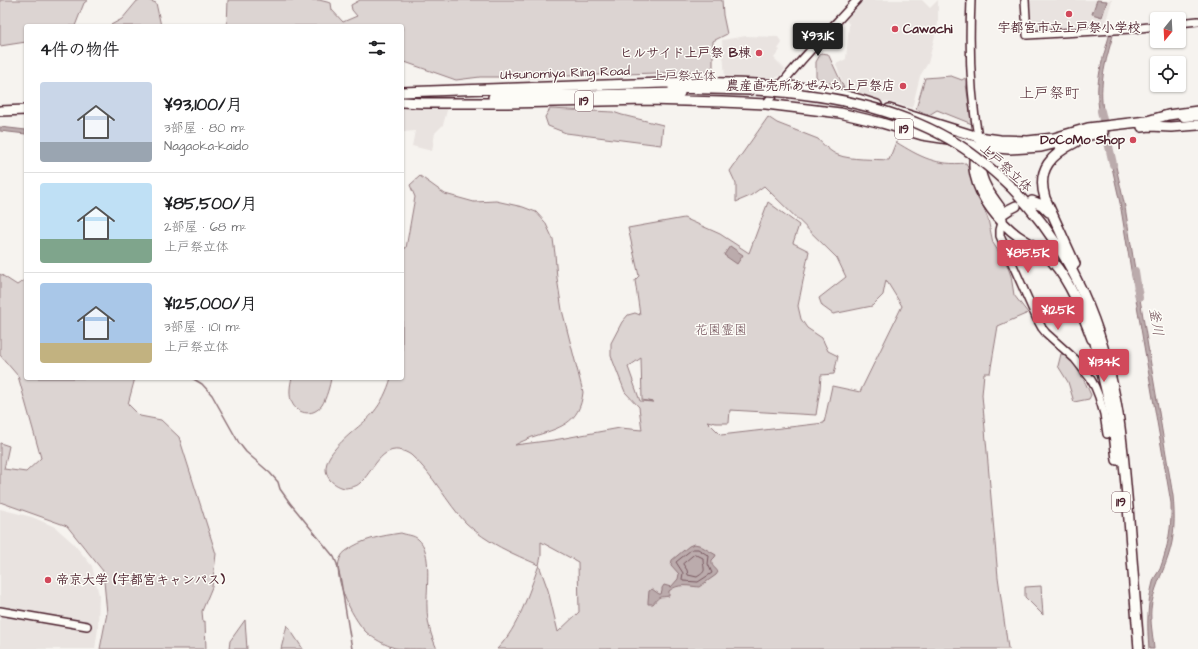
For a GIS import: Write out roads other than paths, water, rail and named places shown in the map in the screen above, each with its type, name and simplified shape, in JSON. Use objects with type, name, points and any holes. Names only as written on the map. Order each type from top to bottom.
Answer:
[{"type":"highway","name":"Utsunomiya Ring Road","points":[[404,93],[692,82],[780,86],[812,89],[856,98],[979,143]]},
{"type":"highway","name":"上戸祭立体","points":[[404,93],[517,92],[640,88],[716,89],[756,92]]},
{"type":"highway","name":"上戸祭立体","points":[[404,101],[675,93],[783,92],[829,98],[874,108],[908,120],[942,135],[959,145],[991,169],[1021,198],[1048,231],[1061,249],[1076,283]]},
{"type":"highway","name":"Utsunomiya Ring Road","points":[[404,101],[423,103],[508,103],[654,100],[766,104],[840,113],[882,123],[922,135],[1009,149],[1041,147],[1099,130],[1149,124]]},
{"type":"highway","points":[[0,105],[24,104]]},
{"type":"highway","points":[[0,111],[24,110]]},
{"type":"highway","name":"119","points":[[1149,124],[1168,116],[1198,111]]},
{"type":"highway","name":"119","points":[[1149,124],[1171,127],[1198,126]]},
{"type":"highway","name":"119","points":[[1099,130],[1062,150],[1051,159],[1045,169],[1042,180],[1043,192],[1061,232],[1076,283],[1080,307],[1098,356],[1112,416],[1120,485],[1133,649]]},
{"type":"highway","name":"119","points":[[979,143],[975,173],[978,185],[990,205],[1018,236],[1046,254],[1058,268],[1076,283],[1092,303],[1102,332],[1108,354],[1118,415],[1125,478],[1139,649]]},
{"type":"highway","name":"119","points":[[1032,201],[1046,208],[1061,232]]},
{"type":"highway","points":[[1003,218],[1010,209],[1016,206]]},
{"type":"main road","name":"Utsunomiya Ring Road","points":[[1149,124],[1198,116]]},
{"type":"main road","name":"Utsunomiya Ring Road","points":[[1149,124],[1198,121]]},
{"type":"street","points":[[766,104],[805,56],[857,0]]},
{"type":"street","points":[[971,0],[971,69],[979,143]]},
{"type":"street","points":[[1025,0],[1027,35],[1106,31],[1150,27]]},
{"type":"street","points":[[1186,22],[1198,21]]},
{"type":"street","points":[[1003,218],[1000,236],[1036,317],[1046,333],[1075,359],[1090,378],[1100,397],[1107,434]]},
{"type":"street","points":[[0,611],[87,626]]},
{"type":"water","points":[[1097,0],[1107,1],[1102,17],[1092,14]]},
{"type":"water","points":[[1114,32],[1103,76],[1102,97],[1105,120],[1101,120],[1098,97],[1099,76],[1110,33]]},
{"type":"water","points":[[0,127],[24,130],[24,134],[0,131]]},
{"type":"water","points":[[1113,153],[1125,207],[1137,282],[1133,282],[1120,203],[1109,154]]},
{"type":"water","points":[[730,246],[743,255],[737,264],[724,255]]},
{"type":"water","points":[[1138,287],[1173,496],[1174,512],[1174,527],[1170,549],[1152,602],[1151,624],[1154,649],[1149,649],[1149,607],[1151,590],[1155,577],[1160,569],[1167,545],[1171,520],[1171,503],[1134,288]]},
{"type":"water","points":[[694,544],[699,545],[716,555],[712,562],[713,566],[718,572],[716,575],[699,587],[683,586],[672,588],[669,591],[669,596],[660,597],[653,604],[648,604],[649,591],[652,589],[661,594],[664,585],[671,587],[678,579],[679,574],[671,565],[672,560],[689,546]]},
{"type":"waterway","name":"釜川","points":[[1101,111],[1113,164]]},
{"type":"waterway","name":"釜川","points":[[1135,271],[1139,297]]},
{"type":"waterway","points":[[195,380],[202,384],[212,395],[239,443],[246,452],[278,482],[280,489],[290,503],[334,557],[341,582],[352,649]]},
{"type":"place","name":"宇都宮市立上戸祭小学校","points":[[1069,14]]},
{"type":"place","name":"Cawachi","points":[[895,29]]},
{"type":"place","name":"ヒルサイド上戸祭 B棟","points":[[759,53]]},
{"type":"place","name":"農産直売所あぜみち上戸祭店","points":[[903,86]]},
{"type":"place","name":"DoCoMo Shop","points":[[1133,140]]},
{"type":"place","name":"帝京大学 (宇都宮キャンパス)","points":[[48,580]]},
{"type":"district","name":"上戸祭町","points":[[1049,93]]},
{"type":"park label","name":"花園霊園","points":[[721,330]]}]
